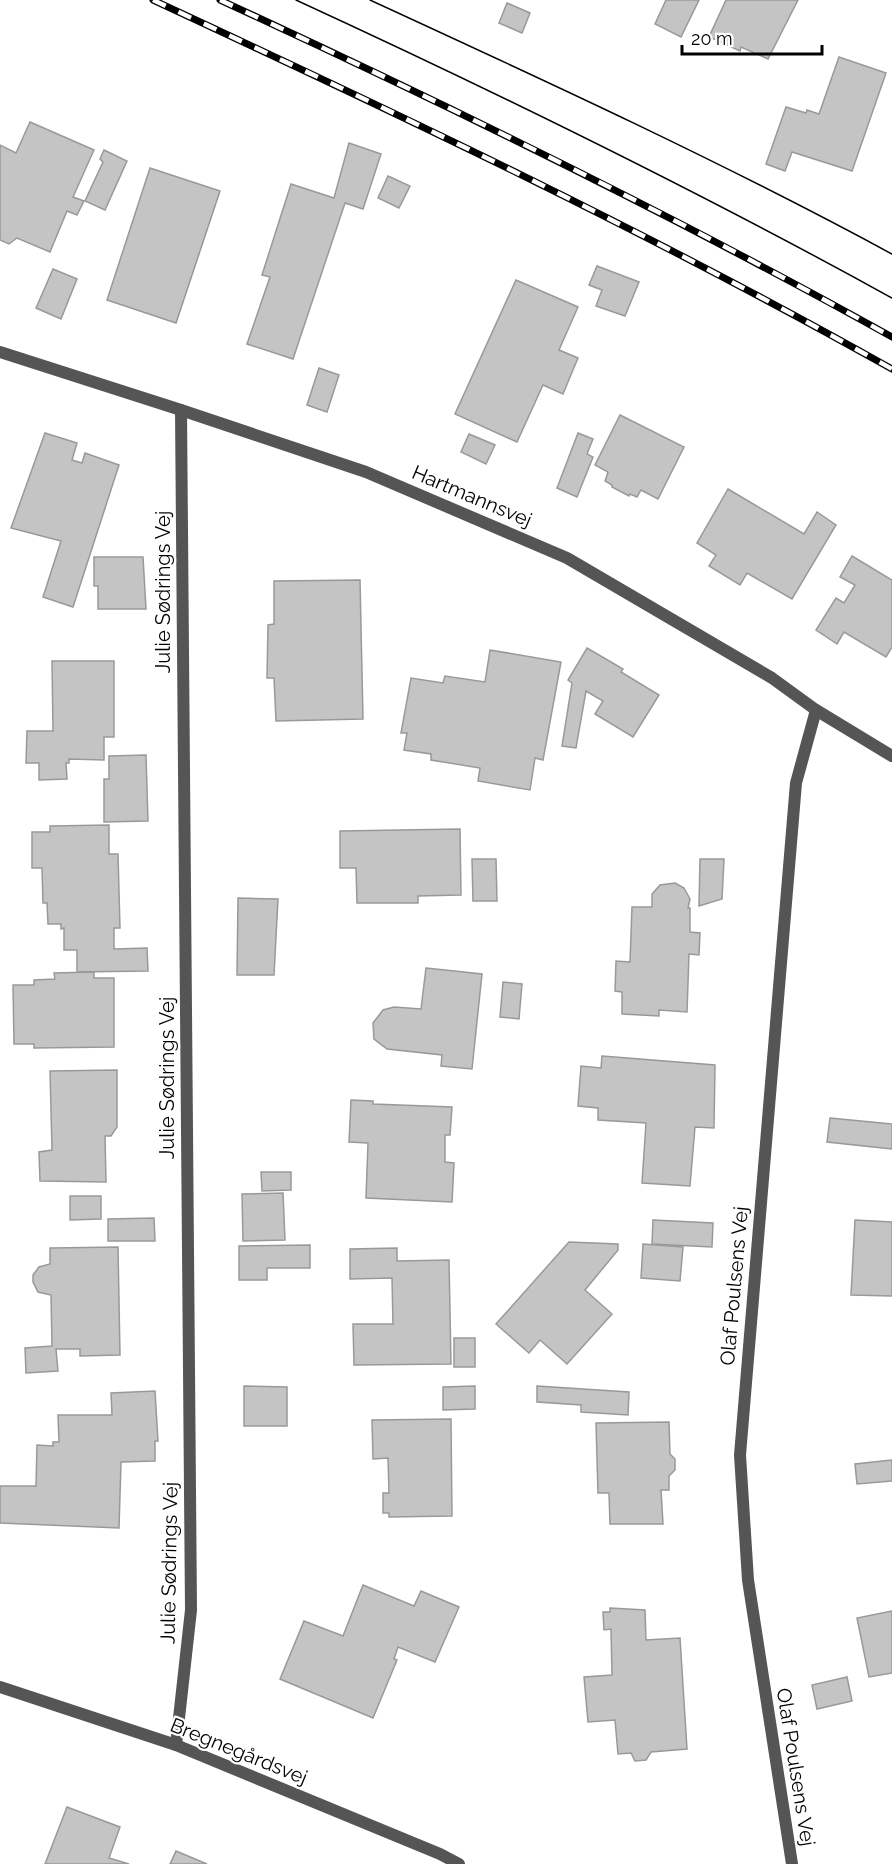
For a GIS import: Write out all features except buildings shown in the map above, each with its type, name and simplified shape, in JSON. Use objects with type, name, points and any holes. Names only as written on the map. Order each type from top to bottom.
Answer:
[{"type":"street","name":"Hartmannsvej","points":[[0,352],[366,472],[567,558],[772,678],[816,710],[892,756]]},
{"type":"street","name":"Julie Sødrings Vej","points":[[176,1745],[191,1610],[181,410]]},
{"type":"street","name":"Olaf Poulsens Vej","points":[[792,1864],[748,1580],[740,1455],[796,783],[816,710]]},
{"type":"street","name":"Bregnegårdsvej","points":[[0,1687],[176,1745],[440,1854],[459,1864]]},
{"type":"tram line","points":[[296,0],[597,144],[745,219],[892,298]]},
{"type":"tram line","points":[[370,0],[699,155],[892,254]]},
{"type":"railway","points":[[153,0],[526,177],[802,319],[892,369]]},
{"type":"railway","points":[[220,0],[643,204],[892,337]]}]
